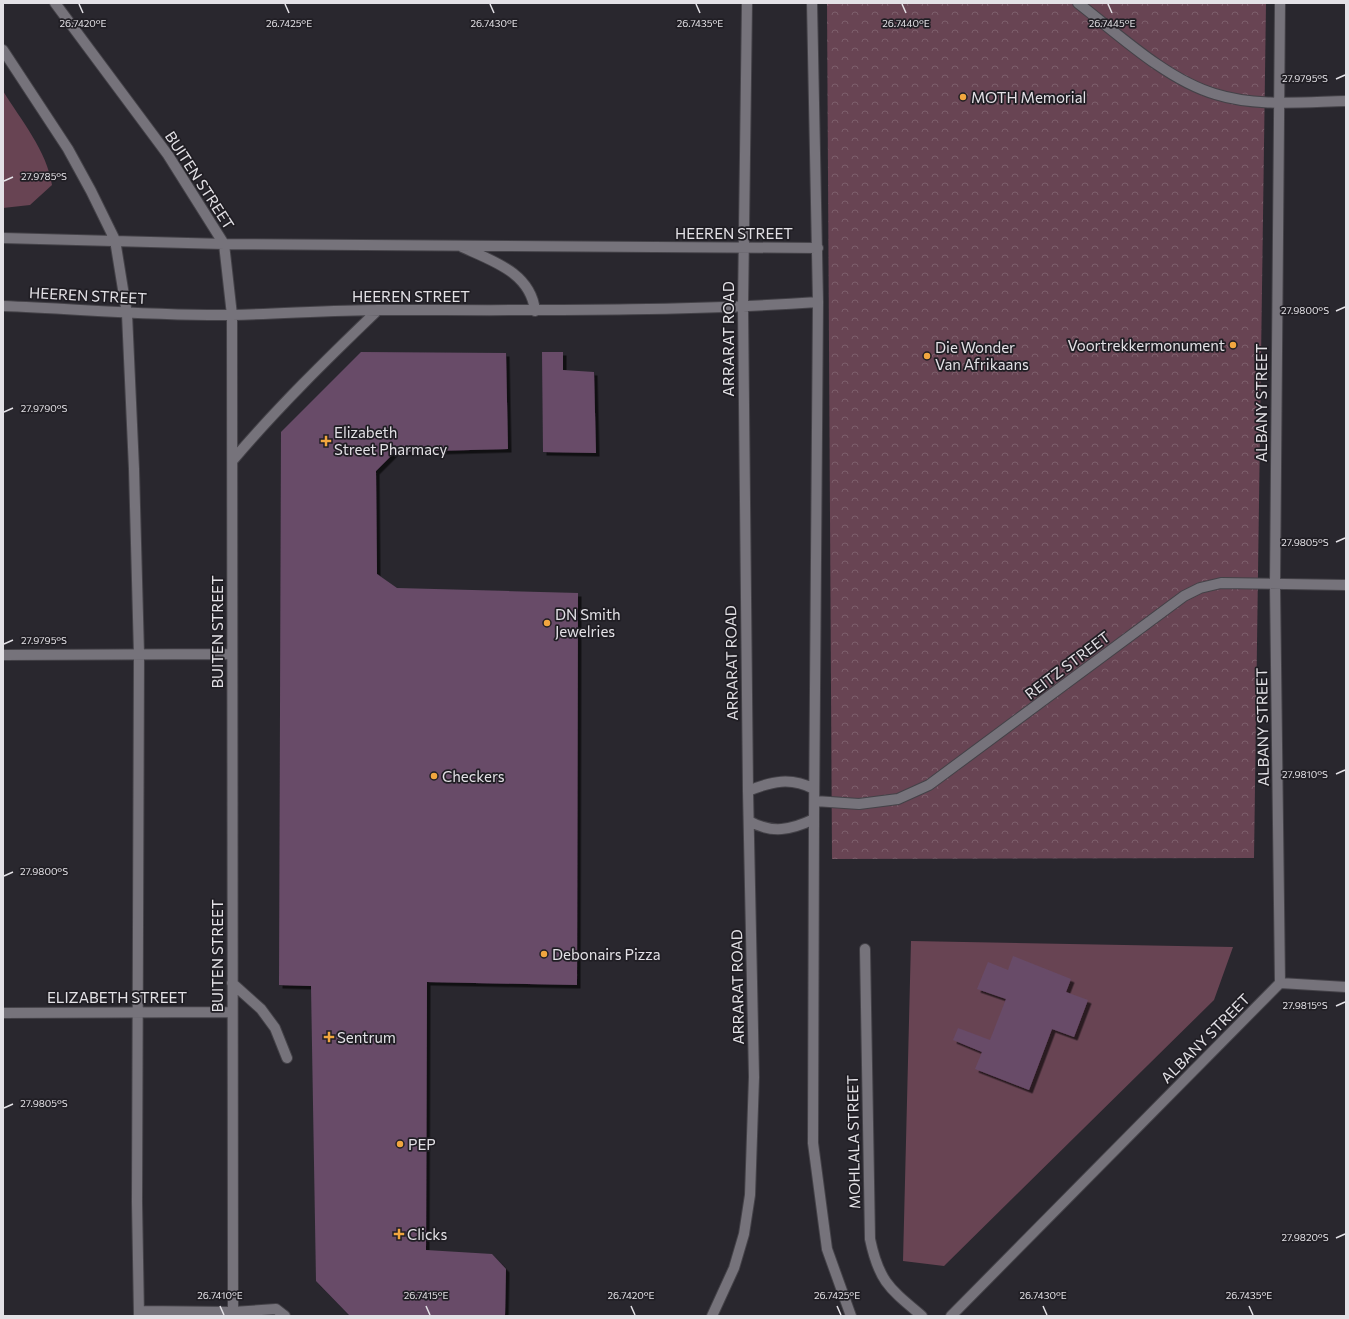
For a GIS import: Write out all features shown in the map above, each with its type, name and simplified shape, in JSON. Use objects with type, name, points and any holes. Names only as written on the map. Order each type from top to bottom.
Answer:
[{"type":"street","name":"BUITEN STREET","points":[[55,3],[168,155],[224,244],[232,315],[233,1314]]},
{"type":"street","name":"ARRARAT ROAD","points":[[712,1316],[734,1268],[744,1234],[750,1195],[754,1078],[748,791],[743,307],[747,3]]},
{"type":"street","points":[[812,3],[818,248],[813,1143],[827,1249],[851,1316]]},
{"type":"street","points":[[1078,3],[1161,67],[1191,85],[1215,94],[1238,99],[1278,102],[1346,102]]},
{"type":"street","name":"ALBANY STREET","points":[[951,1316],[1280,983],[1275,585],[1280,3]]},
{"type":"street","points":[[3,50],[68,149],[115,240],[127,314],[134,469],[139,654],[136,1202],[139,1313],[233,1314],[276,1309],[285,1316]]},
{"type":"street","name":"HEEREN STREET","points":[[3,238],[224,244],[818,248]]},
{"type":"street","points":[[458,245],[502,265],[514,273],[530,291],[534,301],[535,311]]},
{"type":"street","name":"HEEREN STREET","points":[[3,306],[127,314],[232,315],[378,310],[535,311],[743,307],[818,302]]},
{"type":"street","points":[[233,460],[262,425],[378,310]]},
{"type":"street","name":"REITZ STREET","points":[[815,801],[859,804],[898,799],[912,794],[945,775],[1184,596],[1200,588],[1222,583],[1346,585]]},
{"type":"street","points":[[3,654],[232,654]]},
{"type":"street","points":[[748,791],[774,782],[785,780],[796,781],[814,789]]},
{"type":"street","points":[[749,821],[760,827],[780,829],[791,828],[814,819]]},
{"type":"street","name":"MOHLALA STREET","points":[[865,949],[870,1239],[874,1258],[882,1278],[894,1293],[922,1316]]},
{"type":"street","points":[[232,983],[261,1009],[275,1028],[287,1058]]},
{"type":"street","points":[[1280,983],[1346,987]]},
{"type":"street","name":"ELIZABETH STREET","points":[[3,1013],[232,1012]]},
{"type":"green space","points":[[827,3],[1266,3],[1254,858],[832,859]]},
{"type":"green space","points":[[3,91],[39,148],[49,172],[52,185],[30,205],[3,208]]},
{"type":"green space","points":[[911,941],[1233,947],[1214,1000],[944,1266],[903,1261]]},
{"type":"building","points":[[361,352],[506,353],[508,449],[395,452],[376,471],[377,574],[397,588],[578,593],[577,985],[427,982],[426,1250],[492,1254],[506,1269],[505,1316],[350,1316],[316,1281],[311,986],[279,985],[281,432]]},
{"type":"building","points":[[542,352],[563,352],[563,370],[594,372],[596,453],[543,452]]},
{"type":"building","points":[[1013,956],[1071,979],[1066,992],[1088,1000],[1074,1037],[1052,1029],[1029,1090],[975,1069],[982,1052],[953,1040],[958,1028],[990,1040],[1006,999],[977,989],[988,962],[1008,970]]},
{"type":"place","name":"MOTH Memorial","points":[[963,97]]},
{"type":"place","name":"Voortrekkermonument","points":[[1233,345]]},
{"type":"place","name":"Die Wonder Van Afrikaans","points":[[927,356]]},
{"type":"place","name":"Elizabeth Street Pharmacy","points":[[326,441]]},
{"type":"place","name":"DN Smith Jewelries","points":[[547,623]]},
{"type":"place","name":"Checkers","points":[[434,776]]},
{"type":"place","name":"Debonairs Pizza","points":[[544,954]]},
{"type":"place","name":"Sentrum","points":[[329,1037]]},
{"type":"place","name":"PEP","points":[[400,1144]]},
{"type":"place","name":"Clicks","points":[[399,1234]]}]
